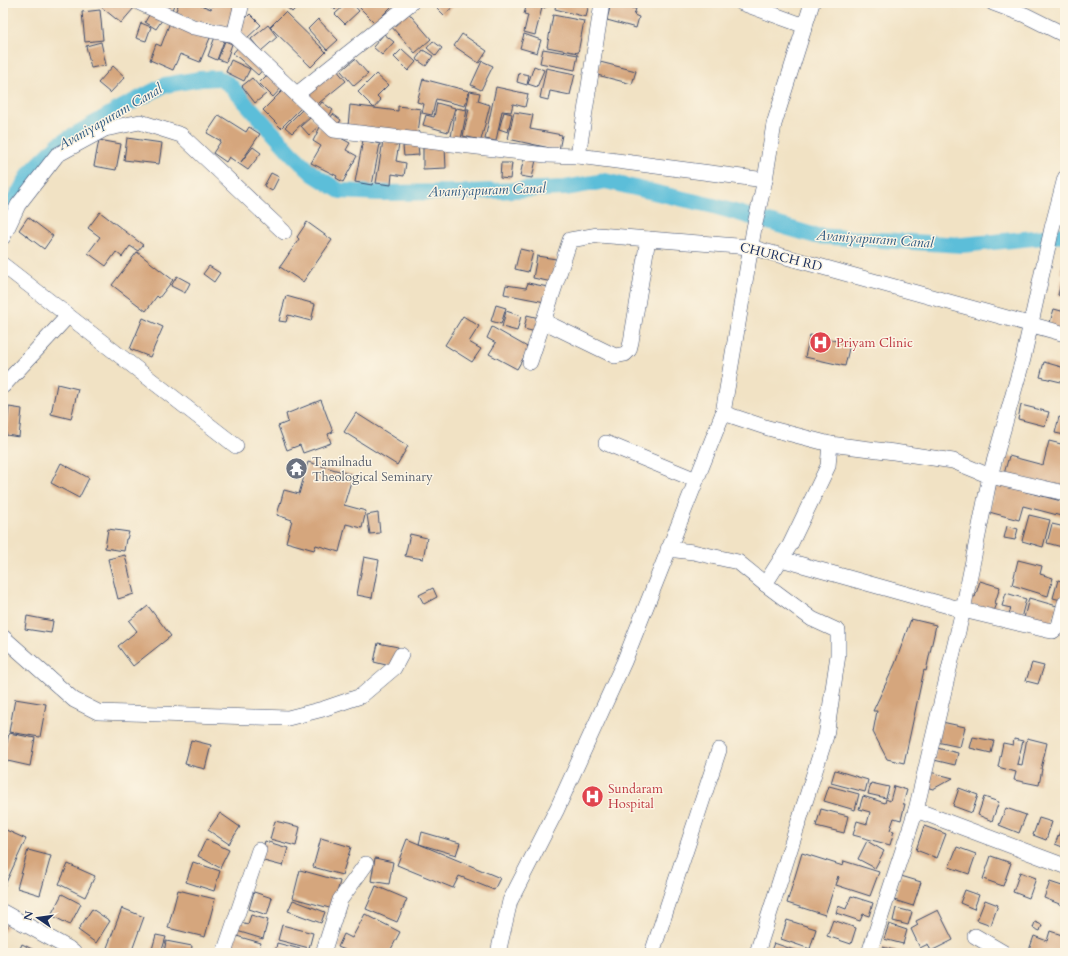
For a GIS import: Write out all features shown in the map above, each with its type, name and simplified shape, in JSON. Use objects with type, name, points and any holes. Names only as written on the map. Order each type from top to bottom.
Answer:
[{"type":"street","points":[[140,3],[193,27],[234,35],[334,130],[546,156],[578,156],[765,180]]},
{"type":"street","points":[[234,35],[242,3]]},
{"type":"street","points":[[297,94],[411,3]]},
{"type":"street","points":[[578,156],[602,3]]},
{"type":"street","points":[[742,3],[805,26]]},
{"type":"street","points":[[498,953],[510,902],[557,809],[624,662],[722,413],[750,247],[765,180],[774,124],[812,3]]},
{"type":"street","points":[[993,3],[1025,15],[1065,35]]},
{"type":"street","points":[[3,237],[18,205],[57,155],[105,129],[140,122],[181,135],[284,232]]},
{"type":"street","points":[[869,953],[916,810],[963,610],[990,476],[1023,359],[1052,228],[1065,178]]},
{"type":"street","name":"CHURCH RD","points":[[530,362],[570,240],[598,235],[750,247],[1065,334]]},
{"type":"street","points":[[543,321],[616,356],[625,354],[631,342],[648,239]]},
{"type":"street","points":[[3,265],[236,446]]},
{"type":"street","points":[[3,386],[68,316]]},
{"type":"street","points":[[722,413],[768,428],[830,444],[953,461],[990,476],[1065,493]]},
{"type":"street","points":[[606,443],[696,480]]},
{"type":"street","points":[[765,584],[790,545],[828,466],[830,444]]},
{"type":"street","points":[[668,549],[693,552],[738,562],[812,619],[838,631],[838,656],[826,736],[757,953]]},
{"type":"street","points":[[781,559],[963,610],[1053,631],[1059,626],[1065,603]]},
{"type":"street","points":[[3,637],[74,700],[98,712],[288,718],[323,709],[361,696],[394,668],[401,655]]},
{"type":"street","points":[[652,953],[719,750]]},
{"type":"street","points":[[916,810],[1065,866]]},
{"type":"street","points":[[224,953],[259,850]]},
{"type":"street","points":[[323,953],[340,900],[366,864]]},
{"type":"street","points":[[3,912],[68,948],[74,953]]},
{"type":"street","points":[[975,936],[1004,953]]},
{"type":"building","points":[[102,3],[128,3],[134,8],[121,23],[100,6]]},
{"type":"building","points":[[156,3],[175,3],[171,12]]},
{"type":"building","points":[[179,3],[195,3],[211,9],[213,3],[237,3],[227,30],[206,21],[205,24],[175,13]]},
{"type":"building","points":[[282,3],[301,3],[292,12]]},
{"type":"building","points":[[328,3],[342,3],[335,10]]},
{"type":"building","points":[[347,3],[352,3],[359,11],[345,24],[335,14]]},
{"type":"building","points":[[363,3],[395,3],[375,23],[359,7]]},
{"type":"building","points":[[432,3],[457,3],[444,15]]},
{"type":"building","points":[[532,3],[546,3],[545,8]]},
{"type":"building","points":[[556,3],[589,3],[586,17],[555,9]]},
{"type":"building","points":[[611,3],[636,9],[634,15],[639,17],[636,28],[607,20]]},
{"type":"building","points":[[527,4],[542,8],[535,35],[524,32],[528,15],[524,14]]},
{"type":"building","points":[[100,10],[103,40],[85,42],[82,12]]},
{"type":"building","points":[[152,10],[164,17],[156,29],[145,22]]},
{"type":"building","points":[[406,10],[431,39],[415,53],[390,25]]},
{"type":"building","points":[[285,12],[326,52],[311,67],[270,27]]},
{"type":"building","points":[[250,14],[261,25],[247,38],[236,28]]},
{"type":"building","points":[[553,15],[584,21],[578,53],[547,47]]},
{"type":"building","points":[[318,19],[338,40],[327,50],[308,29]]},
{"type":"building","points":[[170,22],[210,38],[200,62],[180,54],[173,70],[150,60],[156,44],[161,46]]},
{"type":"building","points":[[141,23],[151,27],[146,41],[136,38]]},
{"type":"building","points":[[268,25],[277,37],[261,51],[251,39]]},
{"type":"building","points":[[216,34],[225,38],[217,60],[208,56]]},
{"type":"building","points":[[384,34],[394,42],[382,55],[373,47]]},
{"type":"building","points":[[462,34],[487,51],[479,63],[454,46]]},
{"type":"building","points":[[524,34],[541,40],[537,53],[520,48]]},
{"type":"building","points":[[225,41],[232,44],[226,62],[218,59]]},
{"type":"building","points":[[433,41],[442,48],[436,56],[427,48]]},
{"type":"building","points":[[101,42],[106,65],[91,68],[86,46]]},
{"type":"building","points":[[241,44],[266,66],[258,75],[233,53]]},
{"type":"building","points":[[402,49],[416,62],[408,71],[394,57]]},
{"type":"building","points":[[543,49],[578,55],[575,70],[540,63]]},
{"type":"building","points":[[423,50],[433,56],[426,66],[416,59]]},
{"type":"building","points":[[355,59],[368,74],[354,86],[341,71]]},
{"type":"building","points":[[231,60],[250,69],[244,81],[226,72]]},
{"type":"building","points":[[482,61],[493,66],[481,90],[471,85]]},
{"type":"building","points":[[600,62],[636,71],[632,84],[597,75]]},
{"type":"building","points":[[113,66],[125,77],[110,93],[98,83]]},
{"type":"building","points":[[534,66],[544,70],[537,87],[528,84]]},
{"type":"building","points":[[546,68],[575,74],[570,95],[550,91],[548,100],[540,98]]},
{"type":"building","points":[[336,69],[346,81],[314,107],[304,95]]},
{"type":"building","points":[[270,72],[284,85],[273,97],[259,83]]},
{"type":"building","points":[[519,73],[529,75],[527,85],[517,82]]},
{"type":"building","points":[[376,74],[388,85],[377,96],[381,100],[374,108],[358,92]]},
{"type":"building","points":[[252,78],[266,94],[255,103],[242,86]]},
{"type":"building","points":[[423,79],[469,91],[465,106],[436,99],[432,115],[422,113],[424,104],[417,102]]},
{"type":"building","points":[[496,87],[528,94],[525,107],[513,104],[511,112],[502,111],[496,141],[485,139]]},
{"type":"building","points":[[285,88],[303,106],[281,128],[263,110]]},
{"type":"building","points":[[470,91],[480,93],[478,101],[490,105],[481,140],[463,136],[469,109],[466,109]]},
{"type":"building","points":[[322,102],[333,110],[327,118],[316,110]]},
{"type":"building","points":[[437,103],[455,108],[448,132],[423,125],[426,115],[434,117]]},
{"type":"building","points":[[350,105],[398,111],[398,106],[421,109],[418,134],[348,126]]},
{"type":"building","points":[[304,108],[311,115],[292,133],[285,127]]},
{"type":"building","points":[[456,108],[467,110],[461,139],[451,137]]},
{"type":"building","points":[[504,112],[512,114],[508,132],[499,129]]},
{"type":"building","points":[[514,112],[533,115],[530,129],[562,135],[559,150],[508,139]]},
{"type":"building","points":[[333,114],[341,120],[337,126],[329,120]]},
{"type":"building","points":[[219,115],[246,132],[249,127],[260,134],[241,162],[253,147],[261,153],[248,170],[229,157],[226,162],[213,153],[221,141],[207,133]]},
{"type":"building","points":[[311,117],[319,126],[309,135],[301,126]]},
{"type":"building","points":[[320,127],[350,143],[346,150],[357,156],[343,182],[336,178],[337,176],[311,163],[321,146],[313,141]]},
{"type":"building","points":[[127,138],[162,143],[159,164],[124,160]]},
{"type":"building","points":[[99,140],[121,144],[116,170],[94,166]]},
{"type":"building","points":[[363,140],[380,144],[372,185],[355,182]]},
{"type":"building","points":[[383,141],[399,144],[396,161],[406,163],[404,176],[392,174],[391,185],[376,183]]},
{"type":"building","points":[[418,145],[419,155],[404,156],[403,146]]},
{"type":"building","points":[[445,147],[446,168],[423,169],[423,148]]},
{"type":"building","points":[[524,157],[536,160],[532,178],[520,176]]},
{"type":"building","points":[[501,163],[512,163],[510,179],[500,178]]},
{"type":"building","points":[[271,173],[279,177],[272,191],[264,186]]},
{"type":"building","points":[[100,212],[143,245],[138,251],[130,246],[122,257],[116,252],[106,266],[88,253],[100,237],[88,228]]},
{"type":"building","points":[[28,217],[53,236],[44,249],[19,230]]},
{"type":"building","points":[[307,222],[332,240],[303,282],[280,267],[299,239],[297,237]]},
{"type":"building","points":[[520,249],[533,252],[528,272],[515,269]]},
{"type":"building","points":[[137,252],[173,280],[159,298],[157,296],[146,311],[112,285]]},
{"type":"building","points":[[537,256],[556,259],[552,282],[533,278]]},
{"type":"building","points":[[1065,256],[1065,274],[1060,273]]},
{"type":"building","points":[[209,266],[220,273],[214,282],[203,274]]},
{"type":"building","points":[[177,276],[190,283],[185,293],[171,286]]},
{"type":"building","points":[[1062,279],[1065,279],[1065,297],[1058,295]]},
{"type":"building","points":[[528,283],[548,287],[545,302],[504,294],[506,285],[526,288]]},
{"type":"building","points":[[286,296],[315,304],[311,321],[288,315],[286,322],[279,321]]},
{"type":"building","points":[[496,305],[506,308],[501,324],[491,321]]},
{"type":"building","points":[[1054,309],[1065,312],[1065,334],[1048,329]]},
{"type":"building","points":[[506,311],[521,316],[517,331],[502,327]]},
{"type":"building","points":[[527,315],[539,318],[536,332],[524,329]]},
{"type":"building","points":[[463,316],[479,326],[469,342],[481,349],[472,362],[445,345]]},
{"type":"building","points":[[143,318],[163,327],[150,357],[130,349]]},
{"type":"building","points":[[492,327],[529,348],[517,369],[489,354],[496,343],[487,338]]},
{"type":"building","points":[[810,335],[850,344],[845,366],[805,357]]},
{"type":"building","points":[[1044,362],[1065,368],[1065,383],[1040,377]]},
{"type":"building","points":[[57,384],[78,389],[71,419],[51,414]]},
{"type":"building","points":[[321,400],[333,432],[328,434],[331,443],[303,453],[300,445],[287,450],[278,426],[288,422],[286,414]]},
{"type":"building","points":[[1021,405],[1049,412],[1045,426],[1018,419]]},
{"type":"building","points":[[9,407],[22,409],[19,437],[6,435]]},
{"type":"building","points":[[356,413],[408,446],[397,465],[344,432]]},
{"type":"building","points":[[1059,417],[1065,419],[1065,435],[1055,433]]},
{"type":"building","points":[[1049,441],[1065,445],[1065,456],[1062,468],[1065,471],[1065,488],[1004,474],[1009,456],[1043,465]]},
{"type":"building","points":[[308,462],[353,475],[344,505],[366,511],[362,528],[346,524],[339,552],[316,545],[314,550],[286,542],[292,520],[277,515],[284,490],[299,494]]},
{"type":"building","points":[[61,463],[89,478],[79,498],[51,483]]},
{"type":"building","points":[[996,484],[1065,502],[1065,517],[1023,506],[1019,520],[989,512]]},
{"type":"building","points":[[378,513],[380,533],[370,534],[367,515]]},
{"type":"building","points":[[1029,515],[1050,520],[1043,547],[1022,541]]},
{"type":"building","points":[[1052,524],[1065,527],[1065,537],[1062,547],[1047,543]]},
{"type":"building","points":[[1007,526],[1018,529],[1015,540],[1004,538]]},
{"type":"building","points":[[108,529],[129,532],[124,551],[105,548]]},
{"type":"building","points":[[410,534],[427,538],[423,559],[405,556]]},
{"type":"building","points":[[125,555],[134,594],[118,599],[108,559]]},
{"type":"building","points":[[364,557],[379,560],[372,598],[357,595]]},
{"type":"building","points":[[1018,560],[1042,566],[1040,574],[1053,578],[1048,596],[1012,585]]},
{"type":"building","points":[[1058,580],[1065,582],[1061,600],[1053,598]]},
{"type":"building","points":[[980,581],[1000,587],[995,603],[997,604],[994,611],[969,604],[971,596],[975,597]]},
{"type":"building","points":[[433,588],[437,597],[424,604],[419,595]]},
{"type":"building","points":[[1006,593],[1026,599],[1020,622],[1008,618],[1011,608],[1002,606]]},
{"type":"building","points":[[1029,598],[1057,606],[1051,626],[1024,618]]},
{"type":"building","points":[[148,606],[171,636],[133,666],[118,646],[137,631],[129,621]]},
{"type":"building","points":[[27,616],[53,621],[51,633],[25,629]]},
{"type":"building","points":[[911,619],[936,625],[926,671],[924,670],[904,763],[887,759],[873,732],[877,711],[873,711],[895,664]]},
{"type":"building","points":[[378,643],[398,647],[394,667],[374,662]]},
{"type":"building","points":[[1032,663],[1044,666],[1038,684],[1026,681]]},
{"type":"building","points":[[15,699],[46,704],[40,737],[9,732]]},
{"type":"building","points":[[942,722],[965,727],[960,747],[937,742]]},
{"type":"building","points":[[9,733],[35,738],[30,766],[3,760]]},
{"type":"building","points":[[973,737],[994,741],[991,753],[970,748]]},
{"type":"building","points":[[1027,738],[1047,743],[1039,785],[1014,780],[1016,772],[998,767],[1003,743],[1013,745],[1014,739],[1023,741],[1017,764],[1022,765]]},
{"type":"building","points":[[191,740],[211,745],[205,769],[185,764]]},
{"type":"building","points":[[937,748],[958,753],[955,765],[934,760]]},
{"type":"building","points":[[835,770],[868,780],[865,792],[831,783]]},
{"type":"building","points":[[930,772],[953,778],[933,789],[926,787]]},
{"type":"building","points":[[871,783],[889,787],[886,798],[868,794]]},
{"type":"building","points":[[829,786],[859,794],[855,810],[824,801]]},
{"type":"building","points":[[894,786],[907,790],[901,820],[894,818],[890,830],[894,831],[890,845],[853,835],[857,821],[867,824],[870,812],[859,809],[863,796],[885,803],[886,799],[890,801]]},
{"type":"building","points":[[959,788],[978,795],[972,813],[953,806]]},
{"type":"building","points":[[589,790],[600,794],[597,802],[586,798]]},
{"type":"building","points":[[984,797],[999,802],[992,821],[978,815]]},
{"type":"building","points":[[1006,808],[1026,815],[1019,833],[999,825]]},
{"type":"building","points":[[821,809],[848,816],[844,833],[816,826]]},
{"type":"building","points":[[220,813],[240,827],[229,844],[208,830]]},
{"type":"building","points":[[1039,818],[1052,822],[1046,840],[1033,835]]},
{"type":"building","points":[[1065,819],[1065,848],[1055,844]]},
{"type":"building","points":[[275,821],[300,827],[296,846],[270,839]]},
{"type":"building","points":[[924,826],[946,834],[937,858],[916,850]]},
{"type":"building","points":[[6,830],[26,839],[3,889],[3,837]]},
{"type":"building","points":[[422,832],[460,843],[456,855],[419,844]]},
{"type":"building","points":[[321,838],[351,847],[342,875],[313,867]]},
{"type":"building","points":[[206,839],[229,850],[220,868],[198,856]]},
{"type":"building","points":[[407,839],[500,878],[494,890],[459,876],[453,888],[397,865]]},
{"type":"building","points":[[265,841],[288,848],[283,866],[260,860]]},
{"type":"building","points":[[867,841],[884,851],[875,868],[858,859]]},
{"type":"building","points":[[957,847],[976,854],[969,874],[949,867]]},
{"type":"building","points":[[28,850],[51,856],[40,895],[17,888]]},
{"type":"building","points":[[802,853],[843,866],[844,861],[879,872],[870,896],[836,885],[838,876],[825,915],[787,903]]},
{"type":"building","points":[[991,856],[1011,863],[1003,886],[983,879]]},
{"type":"building","points":[[375,858],[393,862],[389,884],[371,881]]},
{"type":"building","points":[[193,862],[220,871],[214,891],[186,882]]},
{"type":"building","points":[[68,864],[95,876],[85,897],[59,884]]},
{"type":"building","points":[[300,870],[340,881],[333,909],[293,898]]},
{"type":"building","points":[[1020,872],[1036,878],[1029,898],[1013,892]]},
{"type":"building","points":[[901,876],[921,882],[913,906],[894,900]]},
{"type":"building","points":[[1050,882],[1065,887],[1065,896],[1062,905],[1044,898]]},
{"type":"building","points":[[376,886],[407,899],[397,922],[366,909]]},
{"type":"building","points":[[178,890],[215,899],[205,937],[168,928]]},
{"type":"building","points":[[965,890],[979,895],[974,909],[960,903]]},
{"type":"building","points":[[254,892],[272,898],[267,915],[249,909]]},
{"type":"building","points":[[62,894],[81,904],[70,925],[51,915]]},
{"type":"building","points":[[851,896],[873,903],[869,916],[863,914],[860,921],[836,913],[838,906],[846,909]]},
{"type":"building","points":[[293,900],[325,912],[321,923],[288,911]]},
{"type":"building","points":[[985,900],[998,905],[991,925],[977,920]]},
{"type":"building","points":[[122,908],[144,917],[131,953],[105,953]]},
{"type":"building","points":[[896,908],[912,912],[908,925],[893,921]]},
{"type":"building","points":[[92,909],[110,921],[96,943],[78,930]]},
{"type":"building","points":[[938,910],[953,940],[931,951],[928,944],[920,948],[911,929],[918,925],[916,921]]},
{"type":"building","points":[[365,914],[400,932],[389,953],[343,953],[345,950],[338,947],[344,934],[352,938]]},
{"type":"building","points":[[251,915],[268,920],[263,939],[237,931],[240,922],[248,924]]},
{"type":"building","points":[[787,920],[816,929],[810,949],[781,939]]},
{"type":"building","points":[[833,920],[856,928],[851,944],[827,936]]},
{"type":"building","points":[[1035,922],[1042,925],[1040,931],[1033,928]]},
{"type":"building","points":[[3,923],[8,926],[3,933]]},
{"type":"building","points":[[889,924],[907,930],[903,944],[884,939]]},
{"type":"building","points":[[282,925],[313,933],[309,948],[278,940]]},
{"type":"building","points":[[1050,931],[1065,936],[1065,943],[1061,953],[1028,953],[1034,936],[1047,941]]},
{"type":"building","points":[[156,935],[166,937],[161,953],[151,953]]},
{"type":"building","points":[[233,935],[261,943],[258,953],[235,953],[229,951]]},
{"type":"building","points":[[166,941],[192,946],[191,953],[164,953]]},
{"type":"building","points":[[277,943],[308,951],[307,953],[275,953]]},
{"type":"building","points":[[774,943],[803,953],[770,953]]},
{"type":"building","points":[[22,944],[40,953],[18,953]]},
{"type":"building","points":[[883,947],[904,953],[882,953]]},
{"type":"waterway","name":"Avaniyapuram Canal","points":[[12,205],[30,173],[59,144],[119,109],[165,85],[200,79],[218,78],[229,84],[292,154],[313,174],[340,191],[380,193],[470,192],[565,188],[605,181],[714,206],[816,236],[962,245],[1065,235]]},
{"type":"place","name":"Priyam Clinic","points":[[821,343]]},
{"type":"place","name":"Tamilnadu Theological Seminary","points":[[296,469]]},
{"type":"place","name":"Sundaram Hospital","points":[[592,796]]}]
